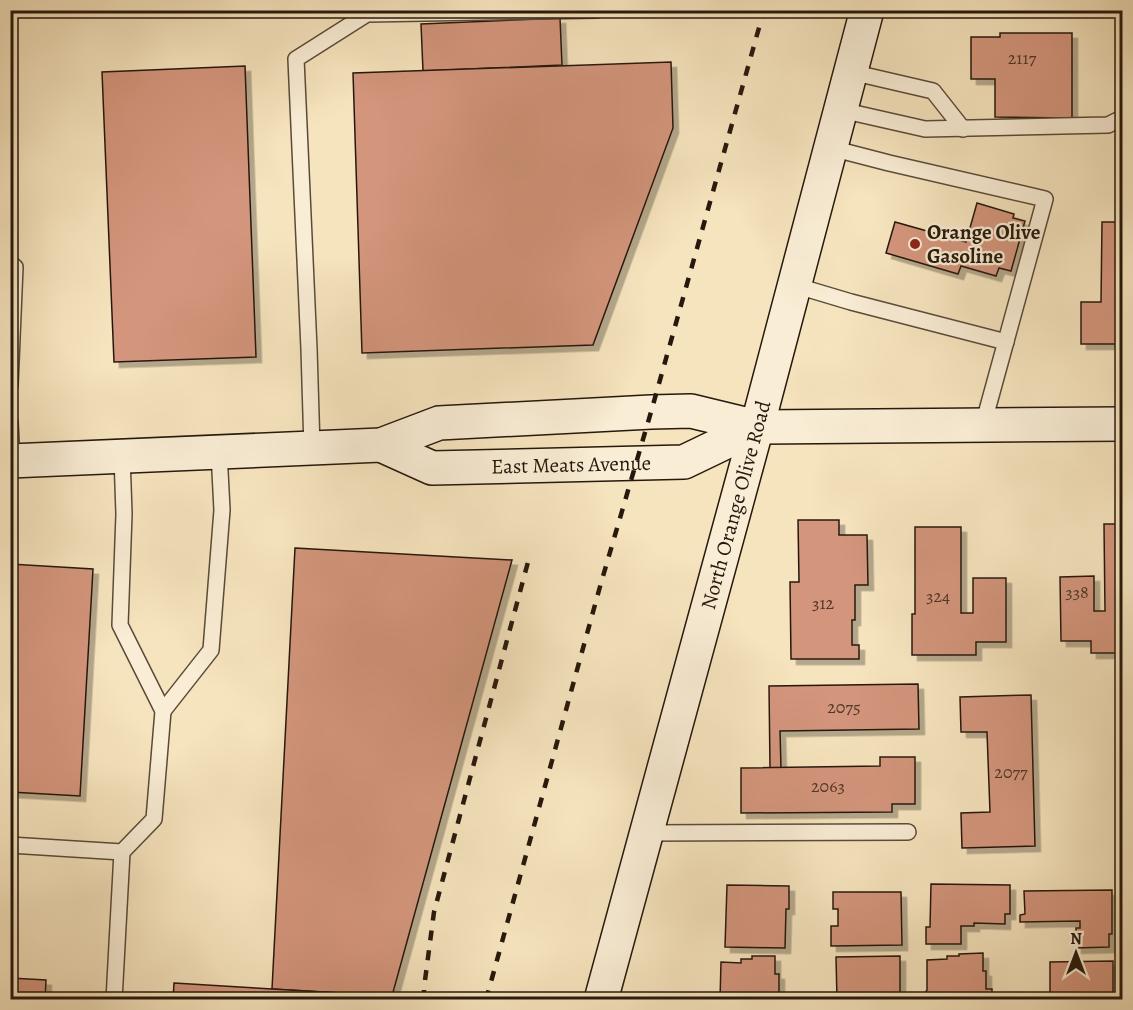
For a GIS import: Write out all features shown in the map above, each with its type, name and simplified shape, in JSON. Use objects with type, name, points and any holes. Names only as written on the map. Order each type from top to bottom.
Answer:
[{"type":"street","name":"North Orange Olive Road","points":[[601,999],[757,427],[867,10]]},
{"type":"street","name":"East Meats Avenue","points":[[11,461],[381,446],[439,423],[651,412],[691,411],[757,427],[1122,424]]},
{"type":"street","name":"East Meats Avenue","points":[[381,446],[432,468],[684,462],[757,427]]},
{"type":"lane","points":[[312,448],[296,60],[367,14],[597,10]]},
{"type":"lane","points":[[851,72],[933,91],[963,129]]},
{"type":"lane","points":[[841,110],[925,129],[1108,125],[1122,118]]},
{"type":"lane","points":[[831,148],[1045,199],[983,425]]},
{"type":"lane","points":[[10,263],[15,267],[10,385]]},
{"type":"lane","points":[[794,285],[1006,342]]},
{"type":"lane","points":[[10,422],[11,461]]},
{"type":"lane","points":[[163,711],[211,650],[222,510],[219,452]]},
{"type":"lane","points":[[114,999],[122,852],[154,819],[163,711],[120,625],[124,514],[122,456]]},
{"type":"lane","points":[[646,833],[908,832]]},
{"type":"lane","points":[[10,845],[122,852]]},
{"type":"building","points":[[560,18],[562,65],[423,71],[421,24]]},
{"type":"building","points":[[1000,33],[1072,33],[1072,118],[995,117],[995,79],[971,79],[971,37],[1000,37]]},
{"type":"building","points":[[671,62],[673,128],[593,345],[362,353],[353,73]]},
{"type":"building","points":[[245,66],[256,357],[114,362],[102,72]]},
{"type":"building","points":[[1117,163],[1122,163],[1122,344],[1081,344],[1081,302],[1101,302],[1102,222],[1117,222]]},
{"type":"building","points":[[977,203],[1014,214],[1013,218],[1025,221],[1011,271],[999,268],[996,276],[961,266],[958,274],[886,253],[895,222],[966,242]]},
{"type":"building","points":[[798,520],[839,520],[839,535],[867,535],[868,585],[855,585],[855,620],[852,620],[852,645],[859,645],[859,659],[791,659],[790,582],[799,582]]},
{"type":"building","points":[[1104,524],[1122,524],[1122,653],[1091,653],[1091,641],[1061,641],[1060,577],[1094,576],[1094,611],[1105,611]]},
{"type":"building","points":[[915,527],[961,527],[961,613],[973,613],[973,578],[1006,578],[1006,642],[976,642],[976,655],[912,655],[912,614],[915,614]]},
{"type":"building","points":[[295,548],[512,560],[392,996],[272,989]]},
{"type":"building","points":[[10,564],[93,569],[80,796],[10,792]]},
{"type":"building","points":[[918,684],[919,729],[780,731],[781,768],[770,768],[769,686]]},
{"type":"building","points":[[1031,695],[1035,846],[962,848],[961,813],[990,812],[987,732],[961,732],[960,697]]},
{"type":"building","points":[[880,757],[915,757],[915,804],[892,804],[892,812],[741,813],[741,768],[880,766]]},
{"type":"building","points":[[931,884],[1010,885],[1010,914],[1005,914],[1005,924],[974,923],[974,926],[961,926],[961,944],[926,944],[926,927],[930,927]]},
{"type":"building","points":[[727,885],[789,886],[785,948],[725,947]]},
{"type":"building","points":[[1112,890],[1112,934],[1109,934],[1109,947],[1076,948],[1076,928],[1080,928],[1080,921],[1020,922],[1020,915],[1025,914],[1024,891]]},
{"type":"building","points":[[833,892],[901,892],[902,945],[831,946],[831,926],[838,926],[838,909],[833,909]]},
{"type":"building","points":[[983,953],[986,989],[992,989],[992,1000],[922,1000],[927,990],[927,960],[947,959],[947,956],[959,956],[959,954]]},
{"type":"building","points":[[752,956],[775,956],[775,974],[779,974],[779,993],[787,993],[787,1000],[720,1000],[721,962],[741,963],[741,959],[752,959]]},
{"type":"building","points":[[900,956],[900,1000],[837,1000],[836,957]]},
{"type":"building","points":[[1113,961],[1113,1000],[1050,1000],[1050,962]]},
{"type":"building","points":[[10,978],[46,980],[45,1000],[10,1000]]},
{"type":"building","points":[[174,983],[392,996],[391,1000],[173,1000]]},
{"type":"railway","points":[[486,1000],[601,583],[764,10]]},
{"type":"railway","points":[[424,1000],[434,912],[528,562]]},
{"type":"place","name":"Orange Olive Gasoline","points":[[915,244]]}]
